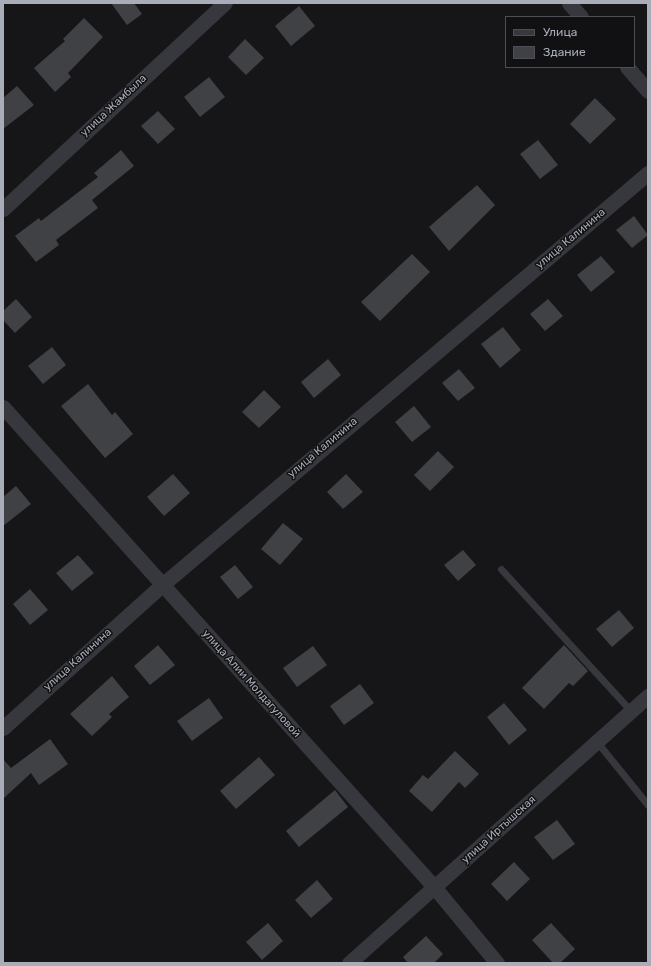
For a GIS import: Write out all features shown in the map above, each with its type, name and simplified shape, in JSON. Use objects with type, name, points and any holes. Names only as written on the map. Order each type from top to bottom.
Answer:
[{"type":"street","name":"улица Жамбыла","points":[[3,209],[225,3]]},
{"type":"street","points":[[569,3],[580,16]]},
{"type":"street","points":[[628,68],[648,91]]},
{"type":"street","name":"улица Калинина","points":[[3,728],[162,585],[648,173]]},
{"type":"street","name":"улица Алии Молдагуловой","points":[[3,407],[435,888],[497,963]]},
{"type":"street","name":"улица Иртышская","points":[[349,963],[435,888],[648,696]]},
{"type":"lane","points":[[501,569],[631,711]]},
{"type":"lane","points":[[597,742],[648,805]]},
{"type":"building","points":[[111,3],[134,3],[142,14],[127,25]]},
{"type":"building","points":[[299,6],[315,26],[291,46],[275,26]]},
{"type":"building","points":[[84,18],[103,37],[68,73],[71,77],[55,92],[34,68],[65,41],[63,39]]},
{"type":"building","points":[[245,39],[264,58],[246,75],[228,57]]},
{"type":"building","points":[[209,77],[225,97],[200,117],[184,97]]},
{"type":"building","points":[[17,86],[34,105],[3,129],[3,98]]},
{"type":"building","points":[[595,98],[616,119],[590,144],[570,124]]},
{"type":"building","points":[[158,111],[175,129],[158,144],[141,126]]},
{"type":"building","points":[[538,140],[558,165],[540,179],[520,154]]},
{"type":"building","points":[[121,150],[134,166],[92,200],[98,208],[56,240],[59,245],[36,262],[15,236],[39,218],[41,221],[98,177],[94,173]]},
{"type":"building","points":[[477,185],[495,205],[449,251],[429,227]]},
{"type":"building","points":[[634,216],[648,235],[632,248],[616,230]]},
{"type":"building","points":[[412,254],[430,272],[380,321],[361,302]]},
{"type":"building","points":[[601,256],[615,272],[591,292],[577,275]]},
{"type":"building","points":[[16,299],[32,317],[15,333],[3,320],[3,311]]},
{"type":"building","points":[[548,299],[563,316],[545,331],[530,314]]},
{"type":"building","points":[[503,327],[521,350],[500,368],[481,344]]},
{"type":"building","points":[[52,347],[66,365],[43,384],[28,366]]},
{"type":"building","points":[[328,359],[341,375],[314,398],[301,382]]},
{"type":"building","points":[[459,369],[475,388],[458,401],[442,383]]},
{"type":"building","points":[[88,384],[112,415],[115,412],[133,434],[105,458],[61,406]]},
{"type":"building","points":[[264,390],[281,407],[259,428],[242,412]]},
{"type":"building","points":[[414,406],[431,427],[412,442],[395,422]]},
{"type":"building","points":[[438,451],[454,467],[430,491],[414,475]]},
{"type":"building","points":[[173,474],[190,493],[164,516],[147,497]]},
{"type":"building","points":[[346,474],[363,492],[343,509],[327,492]]},
{"type":"building","points":[[16,486],[31,504],[3,526],[3,497]]},
{"type":"building","points":[[283,523],[303,539],[280,565],[261,549]]},
{"type":"building","points":[[463,550],[476,565],[458,581],[444,565]]},
{"type":"building","points":[[78,555],[94,573],[72,591],[56,573]]},
{"type":"building","points":[[235,565],[253,587],[238,599],[220,577]]},
{"type":"building","points":[[30,589],[48,610],[30,625],[13,604]]},
{"type":"building","points":[[619,610],[634,628],[612,647],[596,629]]},
{"type":"building","points":[[158,645],[175,665],[150,685],[134,666]]},
{"type":"building","points":[[564,645],[588,671],[573,686],[569,683],[544,709],[522,688]]},
{"type":"building","points":[[313,646],[327,665],[297,687],[283,668]]},
{"type":"building","points":[[112,676],[129,697],[109,714],[112,717],[92,736],[70,714]]},
{"type":"building","points":[[360,684],[374,703],[344,725],[330,706]]},
{"type":"building","points":[[209,698],[223,718],[192,741],[177,721]]},
{"type":"building","points":[[504,703],[527,730],[509,745],[487,717]]},
{"type":"building","points":[[50,739],[68,764],[39,785],[31,773],[3,799],[3,759],[11,768]]},
{"type":"building","points":[[455,751],[479,774],[465,788],[459,782],[432,812],[409,791],[423,775],[428,779]]},
{"type":"building","points":[[259,757],[275,775],[236,809],[220,791]]},
{"type":"building","points":[[335,790],[348,807],[299,847],[286,831]]},
{"type":"building","points":[[557,820],[575,844],[553,860],[534,837]]},
{"type":"building","points":[[514,862],[530,879],[507,901],[491,884]]},
{"type":"building","points":[[317,880],[333,899],[311,918],[295,900]]},
{"type":"building","points":[[268,923],[283,941],[262,960],[246,942]]},
{"type":"building","points":[[551,923],[575,949],[560,963],[553,963],[532,940]]},
{"type":"building","points":[[426,936],[443,954],[434,963],[408,963],[403,957]]}]
